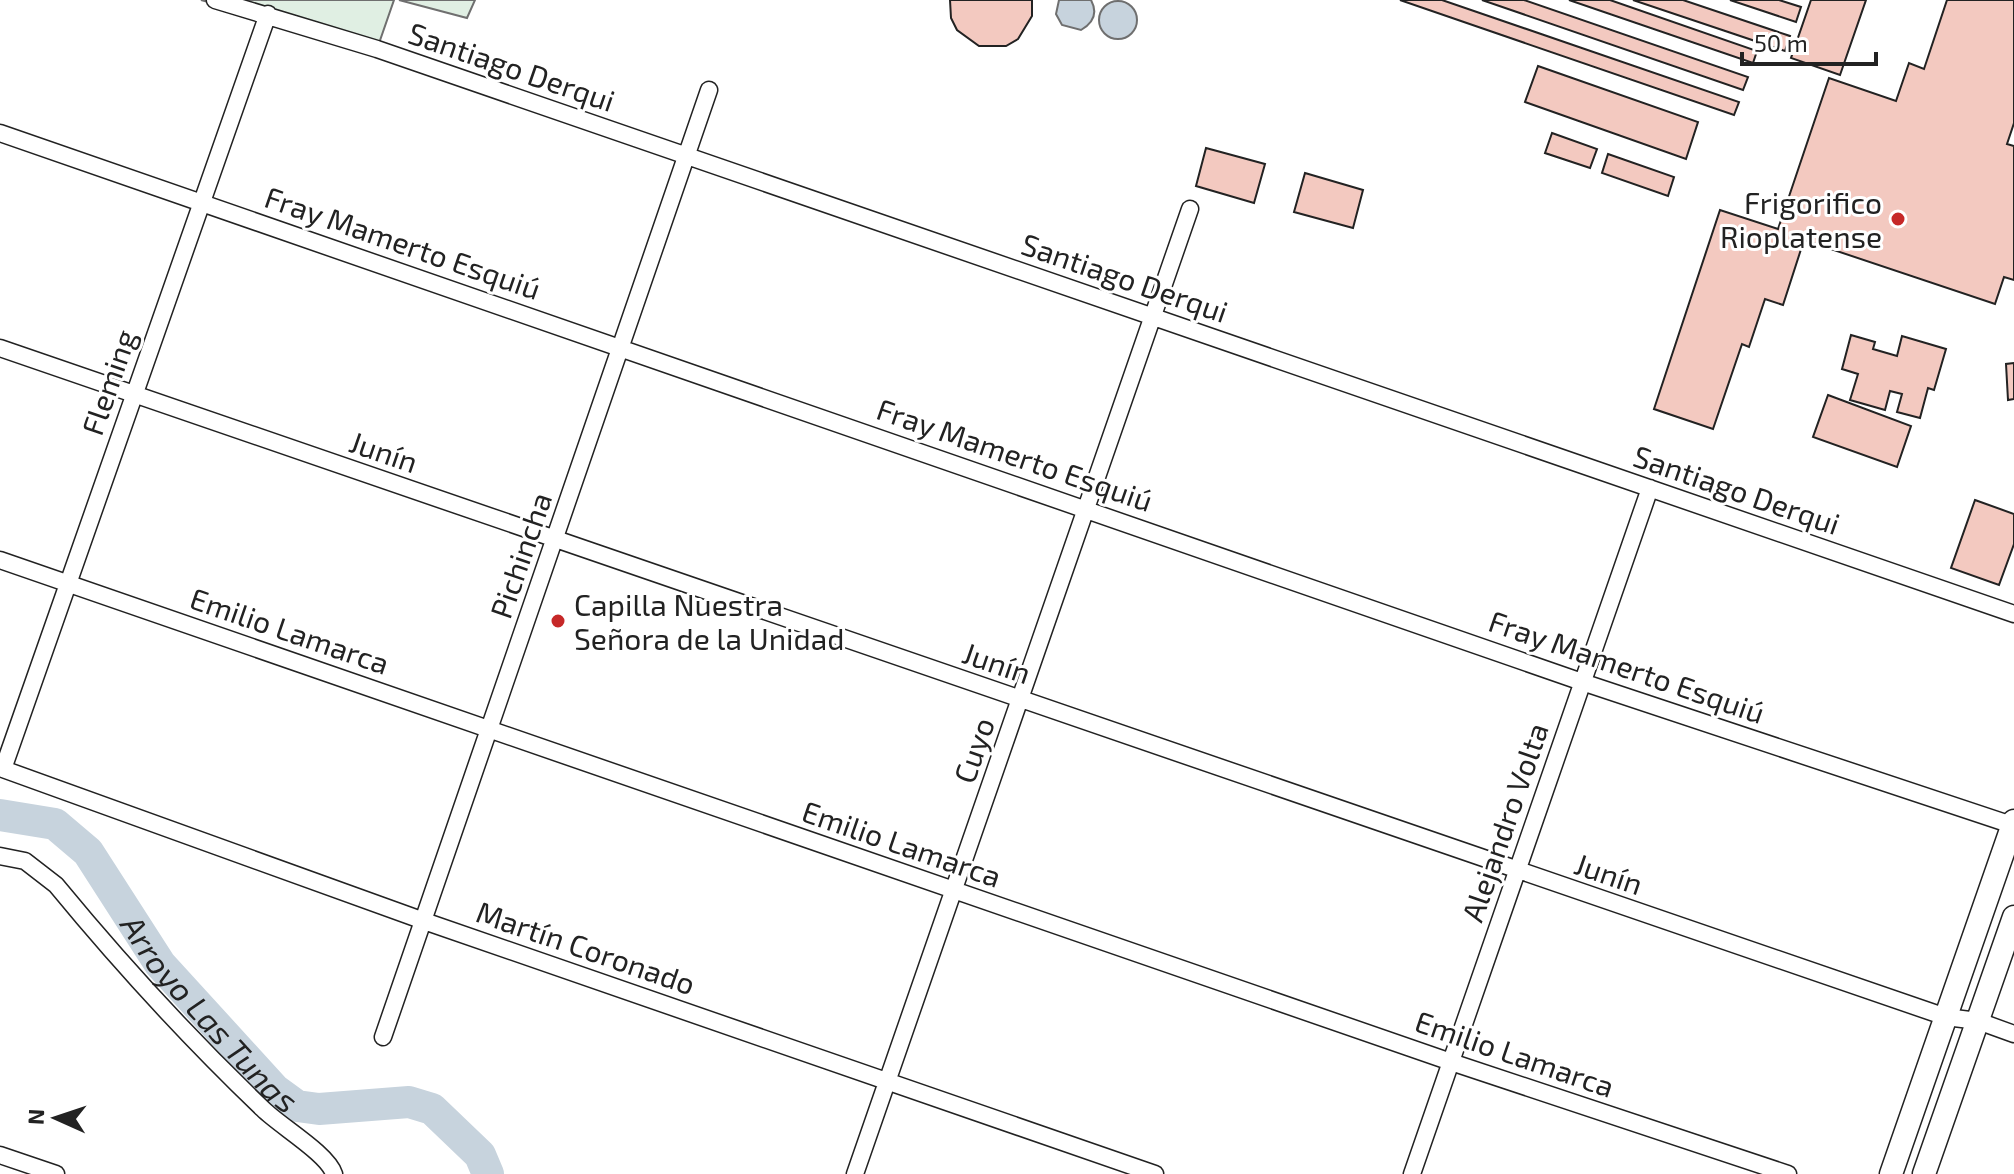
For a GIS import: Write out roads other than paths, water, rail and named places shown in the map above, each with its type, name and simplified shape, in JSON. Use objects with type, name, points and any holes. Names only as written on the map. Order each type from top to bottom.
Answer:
[{"type":"main road","points":[[1891,1174],[2013,823]]},
{"type":"main road","points":[[1924,1174],[2014,917]]},
{"type":"street","name":"Santiago Derqui","points":[[215,0],[268,14],[687,156],[2014,614]]},
{"type":"street","name":"Fleming","points":[[2,769],[268,14]]},
{"type":"street","name":"Pichincha","points":[[383,1037],[709,90]]},
{"type":"street","name":"Fray Mamerto Esquiú","points":[[0,133],[1582,682],[2013,823]]},
{"type":"street","name":"Cuyo","points":[[855,1174],[1190,209]]},
{"type":"street","name":"Junín","points":[[0,348],[1517,872],[1946,1017],[1978,1021],[2014,1034]]},
{"type":"street","name":"Alejandro Volta","points":[[1412,1174],[1650,488]]},
{"type":"street","name":"Emilio Lamarca","points":[[0,560],[1451,1062],[1788,1174]]},
{"type":"street","name":"Martín Coronado","points":[[2,769],[424,921],[1155,1174]]},
{"type":"street","points":[[0,856],[25,861],[41,871],[221,1069],[334,1172]]},
{"type":"street","points":[[0,1155],[56,1174]]},
{"type":"waterway","name":"Arroyo Las Tunas","points":[[0,815],[55,824],[88,852],[160,964],[275,1090],[297,1106],[319,1109],[409,1102],[432,1109],[480,1155],[488,1174]]},
{"type":"place","name":"Frigorifico Rioplatense","points":[[1898,219]]},
{"type":"place","name":"Capilla Nuestra Señora de la Unidad","points":[[558,621]]}]
